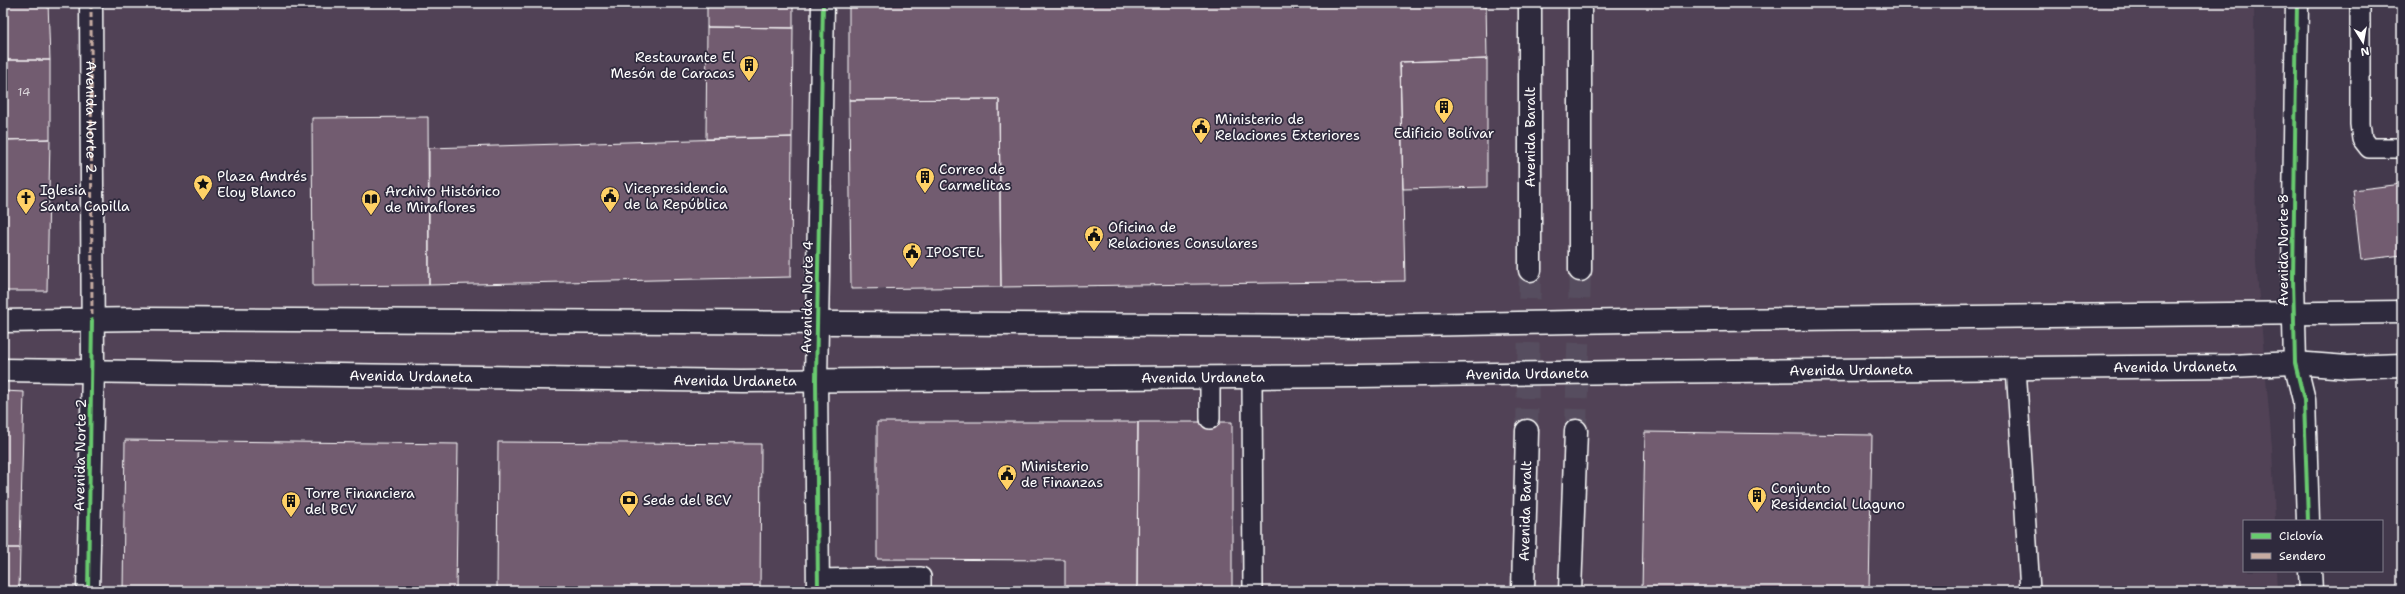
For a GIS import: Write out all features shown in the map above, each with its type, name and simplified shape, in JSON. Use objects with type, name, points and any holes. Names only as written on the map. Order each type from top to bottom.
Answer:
[{"type":"main road","name":"Avenida Norte 2","points":[[88,591],[93,370],[91,3]]},
{"type":"main road","name":"Avenida Norte 4","points":[[818,585],[816,380],[823,3]]},
{"type":"main road","name":"Avenida Baralt","points":[[1530,3],[1530,270]]},
{"type":"main road","points":[[1580,3],[1580,270]]},
{"type":"main road","name":"Avenida Norte 8","points":[[2297,3],[2294,312],[2295,363],[2304,400],[2308,520]]},
{"type":"main road","points":[[3,321],[728,322],[817,324],[1358,326],[1626,321],[2229,315],[2294,312],[2402,312]]},
{"type":"main road","name":"Avenida Urdaneta","points":[[3,370],[93,370],[734,381],[1210,378],[2016,367],[2231,366],[2295,363],[2347,367],[2402,365]]},
{"type":"main road","name":"Avenida Baralt","points":[[1523,591],[1527,431]]},
{"type":"main road","points":[[1570,591],[1576,431]]},
{"type":"main road","points":[[2310,572],[2311,591]]},
{"type":"lane","points":[[2360,3],[2360,124],[2362,139],[2369,148],[2402,148]]},
{"type":"lane","points":[[2016,367],[2030,591]]},
{"type":"lane","points":[[1252,377],[1253,591]]},
{"type":"lane","points":[[1210,378],[1210,419]]},
{"type":"lane","points":[[818,585],[921,577],[921,591]]},
{"type":"shaded area","points":[[3,3],[2254,3],[2256,263],[2272,447],[2275,520],[2243,520],[2243,572],[2276,572],[2277,591],[3,591]]},
{"type":"building","points":[[3,3],[48,3],[50,60],[3,60]]},
{"type":"building","points":[[707,3],[793,3],[793,28],[707,27]]},
{"type":"building","name":"Ministerio de Relaciones Exteriores","points":[[849,3],[1486,3],[1487,59],[1400,62],[1405,281],[1001,287],[999,99],[849,100]]},
{"type":"building","name":"Restaurante El Mesón de Caracas","points":[[707,27],[793,28],[792,137],[706,139]]},
{"type":"building","name":"Edificio Bolívar","points":[[1487,59],[1487,187],[1403,189],[1400,62]]},
{"type":"building","points":[[3,60],[50,60],[50,139],[3,140]]},
{"type":"building","name":"Correo de Carmelitas","points":[[999,99],[1001,287],[851,289],[849,100]]},
{"type":"building","name":"Archivo Histórico de Miraflores","points":[[428,117],[429,285],[313,286],[312,118]]},
{"type":"building","name":"Vicepresidencia de la República","points":[[792,137],[791,277],[429,285],[429,148]]},
{"type":"building","name":"Iglesia Santa Capilla","points":[[50,139],[47,291],[3,291],[3,140]]},
{"type":"building","points":[[2402,184],[2402,255],[2361,260],[2353,190]]},
{"type":"building","points":[[3,391],[24,392],[20,548],[3,548]]},
{"type":"building","name":"Ministerio de Finanzas","points":[[877,422],[1138,422],[1137,591],[1065,591],[1065,560],[877,559]]},
{"type":"building","points":[[1138,422],[1232,422],[1232,591],[1137,591]]},
{"type":"building","name":"Conjunto Residencial Llaguno","points":[[1645,432],[1872,435],[1869,591],[1642,591]]},
{"type":"building","name":"Torre Financiera del BCV","points":[[125,440],[458,444],[456,591],[123,591]]},
{"type":"building","name":"Sede del BCV","points":[[498,442],[761,444],[760,591],[497,591]]},
{"type":"building","points":[[3,548],[20,548],[19,591],[3,591]]},
{"type":"tunnel","points":[[1527,431],[1530,270]]},
{"type":"tunnel","points":[[1576,431],[1580,270]]},
{"type":"marked path","points":[[91,3],[92,320]]},
{"type":"cycle path","points":[[818,591],[816,380],[823,3]]},
{"type":"cycle path","points":[[2297,3],[2293,279],[2295,363],[2304,400],[2308,520]]},
{"type":"cycle path","points":[[88,591],[92,320]]},
{"type":"place","name":"Restaurante El Mesón de Caracas","points":[[749,82]]},
{"type":"place","name":"Edificio Bolívar","points":[[1444,124]]},
{"type":"place","name":"Ministerio de Relaciones Exteriores","points":[[1201,144]]},
{"type":"place","name":"Correo de Carmelitas","points":[[925,194]]},
{"type":"place","name":"Plaza Andrés Eloy Blanco","points":[[203,201]]},
{"type":"place","name":"Vicepresidencia de la República","points":[[610,213]]},
{"type":"place","name":"Iglesia Santa Capilla","points":[[26,215]]},
{"type":"place","name":"Archivo Histórico de Miraflores","points":[[371,216]]},
{"type":"place","name":"Oficina de Relaciones Consulares","points":[[1094,252]]},
{"type":"place","name":"IPOSTEL","points":[[912,269]]},
{"type":"place","name":"Ministerio de Finanzas","points":[[1007,491]]},
{"type":"place","name":"Conjunto Residencial Llaguno","points":[[1757,513]]},
{"type":"place","name":"Sede del BCV","points":[[629,517]]},
{"type":"place","name":"Torre Financiera del BCV","points":[[291,518]]}]
